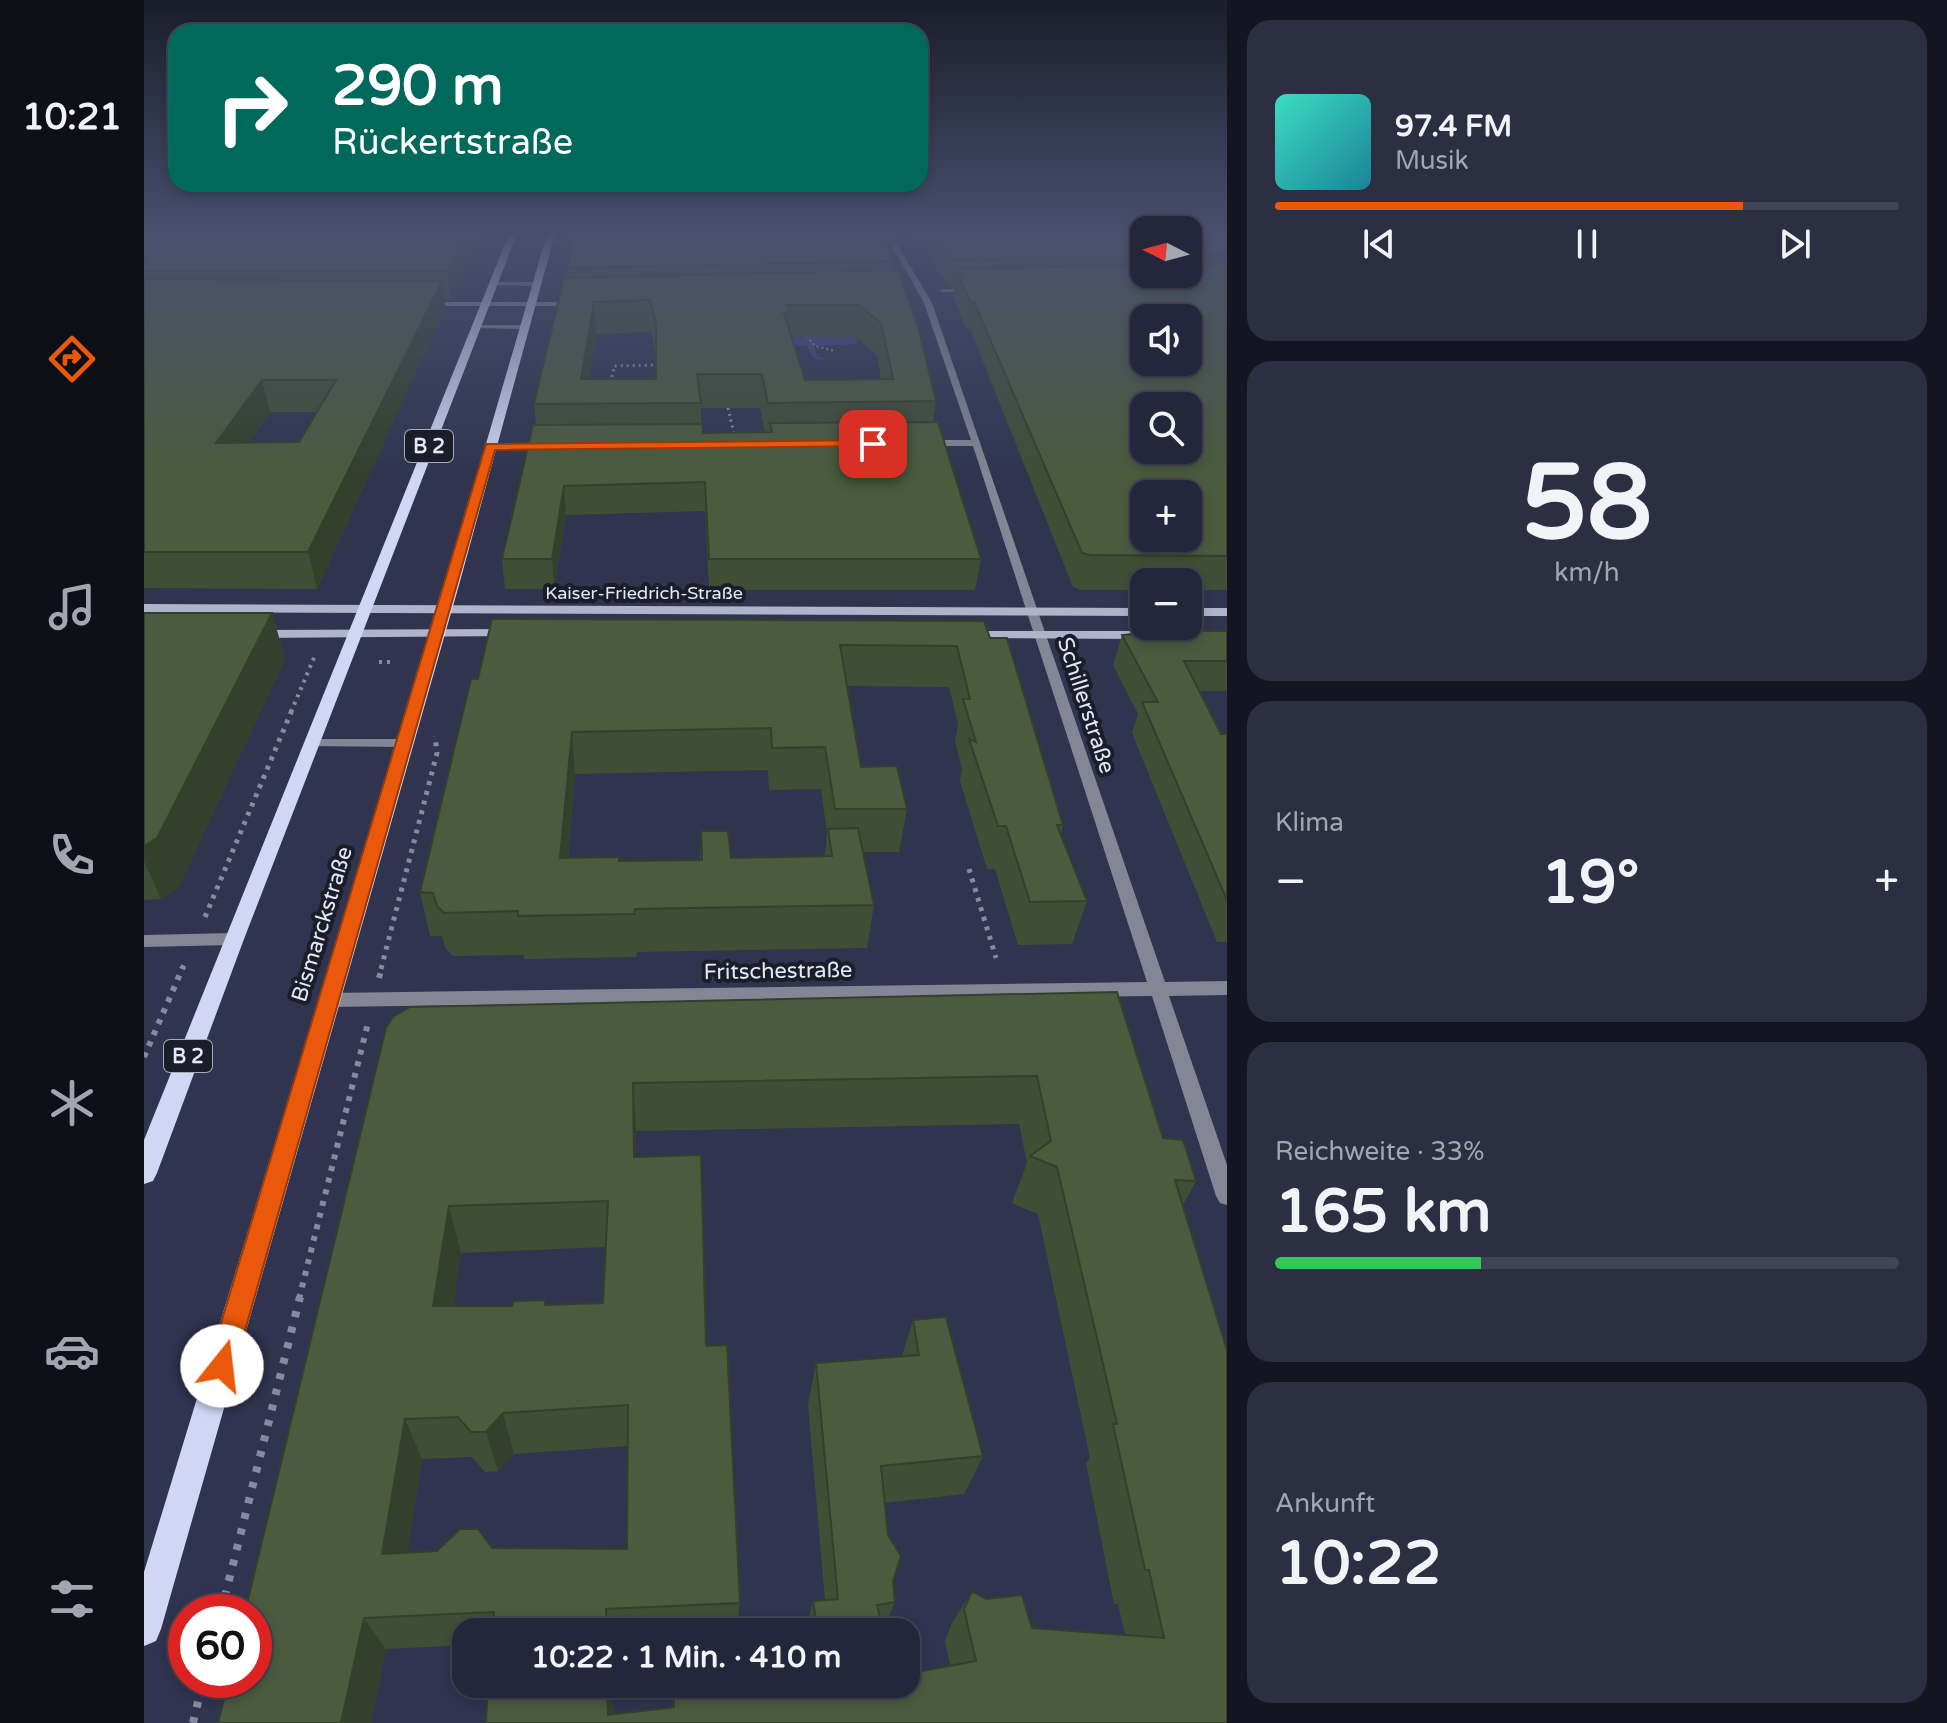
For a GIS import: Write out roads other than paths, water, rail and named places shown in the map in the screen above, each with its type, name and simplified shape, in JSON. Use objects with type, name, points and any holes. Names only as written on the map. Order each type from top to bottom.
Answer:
[{"type":"main road","name":"B 2","points":[[144,1173],[310,743],[481,314]]},
{"type":"main road","name":"Bismarckstraße","points":[[144,1629],[445,610],[526,314]]},
{"type":"main road","name":"Kaiser-Friedrich-Straße","points":[[144,608],[1130,612]]},
{"type":"main road","points":[[1202,612],[1227,612]]},
{"type":"main road","points":[[239,634],[518,633]]},
{"type":"main road","points":[[951,635],[1130,635]]},
{"type":"street","name":"Schillerstraße","points":[[927,314],[977,443],[1227,1196]]},
{"type":"street","points":[[904,443],[977,443]]},
{"type":"street","points":[[490,447],[565,446]]},
{"type":"street","points":[[144,941],[233,939]]},
{"type":"street","name":"Fritschestraße","points":[[330,1000],[1227,988]]},
{"type":"lane","points":[[477,327],[523,327]]},
{"type":"lane","points":[[310,743],[406,743]]}]
